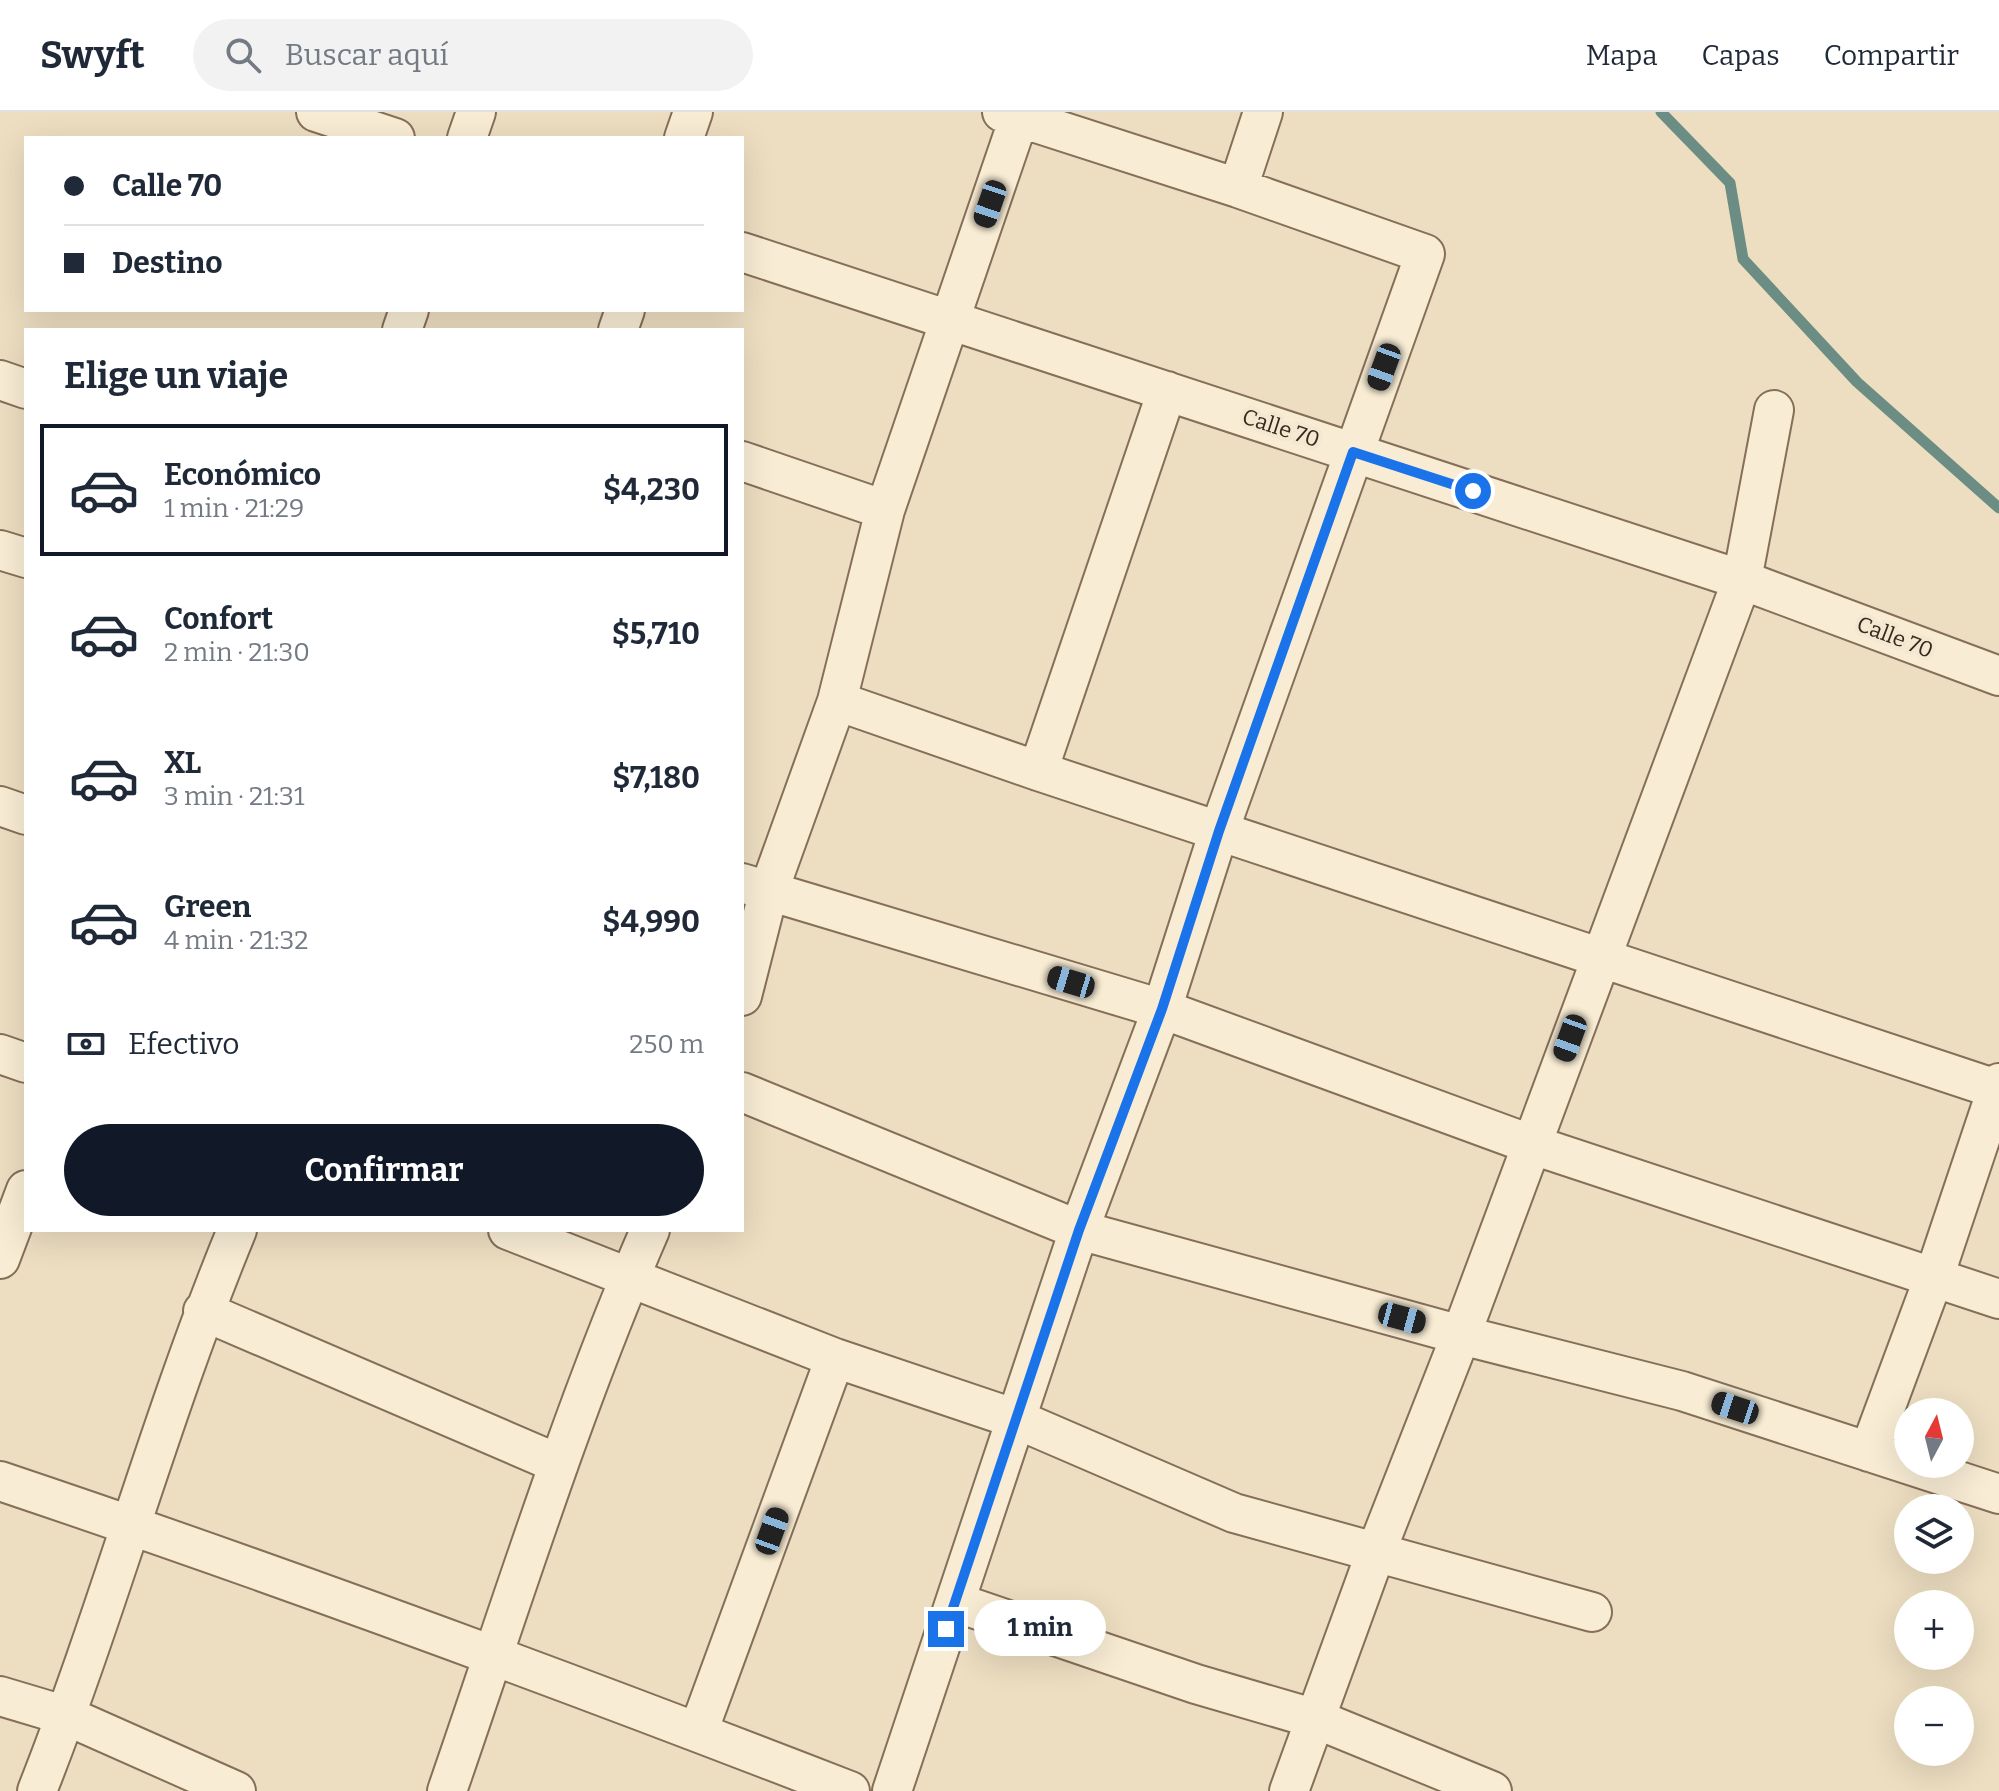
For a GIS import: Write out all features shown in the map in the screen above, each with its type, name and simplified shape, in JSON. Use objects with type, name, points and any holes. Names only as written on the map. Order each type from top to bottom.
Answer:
[{"type":"street","points":[[316,112],[389,136]]},
{"type":"street","points":[[468,136],[476,112]]},
{"type":"street","points":[[685,136],[693,112]]},
{"type":"street","points":[[1238,188],[1263,112]]},
{"type":"street","points":[[744,980],[756,886],[837,701],[885,510],[950,319],[1014,114],[1425,254],[1219,831],[1162,1009],[1079,1230],[892,1791]]},
{"type":"street","name":"Calle 70","points":[[744,253],[1742,580],[1999,676]]},
{"type":"street","points":[[0,380],[24,388]]},
{"type":"street","points":[[1038,771],[1167,391]]},
{"type":"street","points":[[1289,1791],[1742,580],[1774,410]]},
{"type":"street","points":[[744,462],[885,510]]},
{"type":"street","points":[[0,550],[24,557]]},
{"type":"street","points":[[837,701],[1599,959],[1998,1087],[1934,1277],[1869,1452]]},
{"type":"street","points":[[0,806],[24,814]]},
{"type":"street","points":[[756,886],[1162,1009],[1530,1144],[1999,1299]]},
{"type":"street","points":[[0,1054],[24,1062]]},
{"type":"street","points":[[744,1093],[1079,1230],[1461,1335],[1682,1391],[1999,1494]]},
{"type":"street","points":[[0,1259],[24,1195]]},
{"type":"street","points":[[37,1791],[67,1716],[203,1311],[236,1232]]},
{"type":"street","points":[[513,1232],[835,1358],[1016,1419],[1234,1513],[1592,1612]]},
{"type":"street","points":[[447,1791],[559,1464],[649,1232]]},
{"type":"street","points":[[203,1311],[559,1464]]},
{"type":"street","points":[[698,1732],[835,1358]]},
{"type":"street","points":[[0,1481],[493,1657],[850,1791]]},
{"type":"street","points":[[955,1602],[1196,1684],[1316,1719],[1492,1791]]},
{"type":"street","points":[[0,1696],[67,1716],[236,1791]]},
{"type":"waterway","points":[[1661,112],[1730,183],[1743,259],[1857,382],[1999,508]]},
{"type":"route","points":[[946,1629],[1079,1230],[1162,1009],[1219,831],[1353,452],[1473,491]]}]
